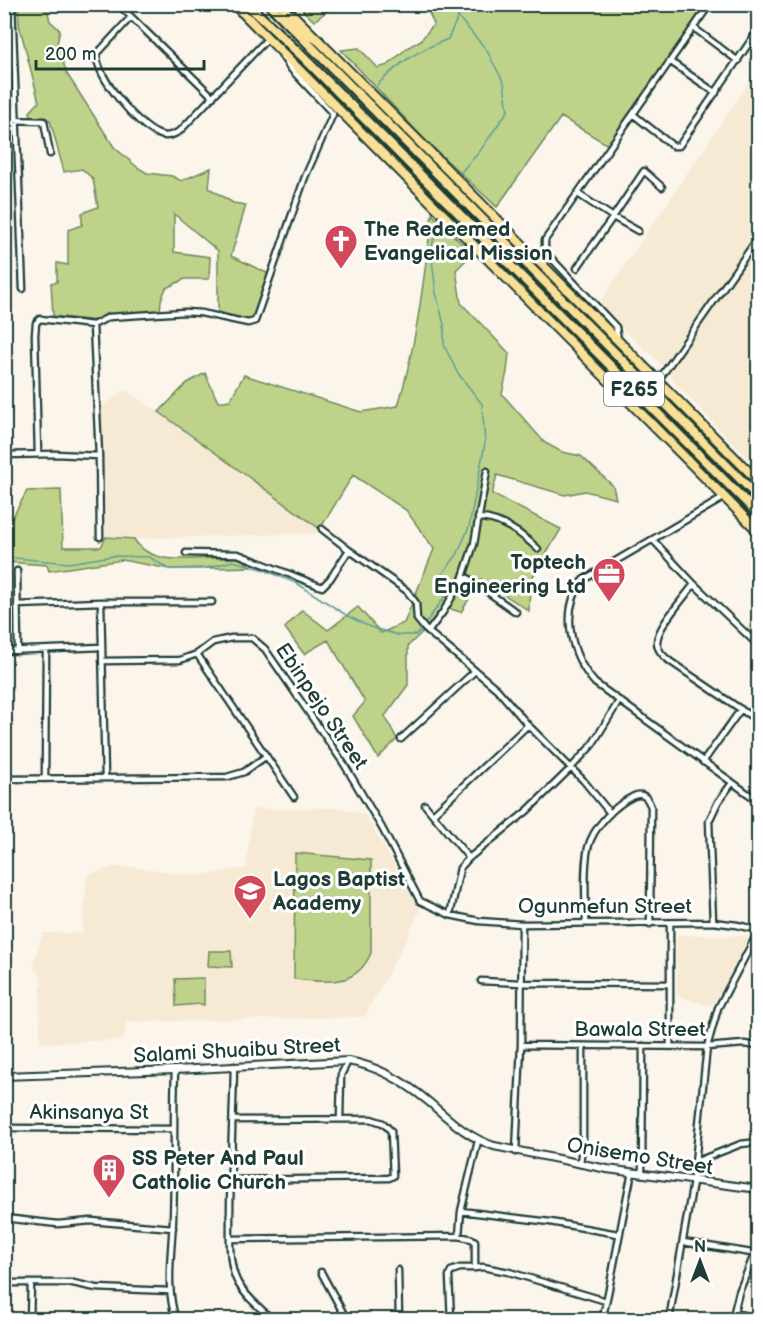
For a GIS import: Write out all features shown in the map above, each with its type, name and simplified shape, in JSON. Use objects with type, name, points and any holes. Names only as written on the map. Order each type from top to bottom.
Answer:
[{"type":"highway","name":"F265","points":[[241,6],[260,17],[302,56],[759,514]]},
{"type":"highway","name":"F265","points":[[277,6],[311,48],[759,497]]},
{"type":"highway","points":[[277,6],[297,26],[319,41]]},
{"type":"highway","points":[[297,26],[311,48]]},
{"type":"main road","points":[[241,6],[293,64],[759,531]]},
{"type":"main road","points":[[277,6],[319,41],[759,481]]},
{"type":"street","points":[[12,4],[23,289]]},
{"type":"street","points":[[118,4],[213,97]]},
{"type":"street","points":[[618,340],[616,327],[552,259],[545,249],[545,240],[710,4]]},
{"type":"street","points":[[131,17],[97,54],[97,62],[102,74],[125,107],[160,135],[168,136],[180,131],[268,38]]},
{"type":"street","points":[[694,28],[738,61]]},
{"type":"street","points":[[634,115],[673,146],[677,146],[759,30]]},
{"type":"street","points":[[38,454],[36,323],[40,319],[93,325],[109,317],[185,312],[248,323],[255,321],[305,177],[333,114],[290,68],[281,50]]},
{"type":"street","points":[[671,62],[716,93]]},
{"type":"street","points":[[4,120],[44,121],[50,153]]},
{"type":"street","points":[[577,268],[644,171],[662,187]]},
{"type":"street","points":[[578,195],[638,231]]},
{"type":"street","points":[[658,381],[759,238]]},
{"type":"street","points":[[93,325],[100,537]]},
{"type":"street","points":[[4,455],[99,456]]},
{"type":"street","points":[[426,631],[443,612],[462,580],[474,544],[487,471]]},
{"type":"street","points":[[725,497],[583,580],[571,605],[572,635],[580,662],[595,684],[759,801]]},
{"type":"street","points":[[478,518],[503,524],[523,535],[538,549]]},
{"type":"street","points":[[322,529],[407,591],[416,603],[417,619],[426,631],[497,689],[528,725],[583,780],[610,813]]},
{"type":"street","points":[[653,540],[694,584],[759,645]]},
{"type":"street","points":[[186,553],[238,554],[322,587],[350,550]]},
{"type":"street","points":[[17,571],[18,651]]},
{"type":"street","points":[[462,580],[468,578],[516,612]]},
{"type":"street","points":[[694,584],[660,631],[658,647],[660,653],[759,721]]},
{"type":"street","points":[[101,602],[105,778]]},
{"type":"street","points":[[17,605],[212,602]]},
{"type":"street","name":"Ebinpejo Street","points":[[102,661],[180,660],[197,654],[213,642],[232,638],[252,638],[265,649],[344,764],[382,828],[420,901],[450,915]]},
{"type":"street","points":[[4,651],[102,647]]},
{"type":"street","points":[[45,779],[46,650]]},
{"type":"street","points":[[197,654],[294,797]]},
{"type":"street","points":[[401,739],[474,671]]},
{"type":"street","points":[[450,915],[460,868],[527,811],[570,769],[592,744],[619,701]]},
{"type":"street","points":[[703,762],[741,709]]},
{"type":"street","points":[[433,814],[528,725]]},
{"type":"street","points":[[4,779],[236,776],[265,757]]},
{"type":"street","points":[[712,922],[709,821],[718,802],[732,783]]},
{"type":"street","points":[[586,923],[589,846],[592,838],[610,813],[636,795],[642,795],[651,807],[650,924]]},
{"type":"street","points":[[425,805],[469,858]]},
{"type":"street","name":"Ogunmefun Street","points":[[450,915],[479,921],[522,924],[712,922],[759,931]]},
{"type":"street","points":[[670,923],[670,1046]]},
{"type":"street","points":[[516,1152],[521,1045],[522,924]]},
{"type":"street","points":[[669,1320],[693,1182],[706,1047],[718,1008],[759,931]]},
{"type":"street","points":[[482,981],[669,984]]},
{"type":"street","name":"Bawala Street","points":[[521,1045],[706,1047],[744,1044],[759,1046]]},
{"type":"street","points":[[580,1164],[583,1138],[583,1046]]},
{"type":"street","points":[[642,1174],[643,1046]]},
{"type":"street","points":[[339,1119],[341,1075],[348,1061]]},
{"type":"street","name":"Salami Shuaibu Street","points":[[4,1076],[348,1061],[396,1078],[417,1092],[458,1128],[478,1140],[516,1152]]},
{"type":"street","points":[[234,1066],[229,1180],[230,1239],[234,1273],[238,1284],[273,1320]]},
{"type":"street","points":[[176,1070],[170,1273],[170,1291],[176,1320]]},
{"type":"street","points":[[229,1180],[389,1178],[393,1176],[391,1131],[383,1123],[371,1119],[233,1120]]},
{"type":"street","name":"Akinsanya St","points":[[4,1128],[174,1129]]},
{"type":"street","points":[[459,1236],[461,1211],[478,1140]]},
{"type":"street","points":[[695,1162],[741,1144],[759,1142]]},
{"type":"street","name":"Onisemo Street","points":[[516,1152],[632,1173],[759,1189]]},
{"type":"street","points":[[602,1320],[632,1173]]},
{"type":"street","points":[[461,1211],[618,1233]]},
{"type":"street","points":[[4,1218],[58,1224],[91,1221],[173,1228]]},
{"type":"street","points":[[230,1239],[459,1236],[475,1241],[475,1268]]},
{"type":"street","points":[[683,1242],[757,1254]]},
{"type":"street","points":[[732,1320],[739,1292],[759,1245]]},
{"type":"street","points":[[451,1320],[449,1276],[451,1271],[456,1269],[475,1268],[508,1272],[606,1301]]},
{"type":"street","points":[[398,1270],[399,1320]]},
{"type":"street","points":[[321,1272],[347,1320]]},
{"type":"street","points":[[4,1283],[72,1282],[96,1288],[170,1291]]},
{"type":"street","points":[[30,1283],[30,1320]]},
{"type":"street","points":[[733,1313],[759,1318]]},
{"type":"shaded area","points":[[758,69],[758,469],[678,386],[660,363],[597,306]]},
{"type":"shaded area","points":[[125,390],[159,412],[320,529],[319,533],[134,539],[106,537],[103,446],[95,445],[94,412]]},
{"type":"shaded area","name":"Lagos Baptist Academy","points":[[338,808],[365,814],[420,910],[364,1017],[126,1022],[124,1040],[40,1043],[40,988],[42,983],[39,972],[35,971],[34,960],[43,933],[82,933],[87,875],[112,867],[133,867],[192,875],[246,868],[253,809]]},
{"type":"shaded area","points":[[677,935],[749,936],[716,1004],[707,1005],[677,996]]},
{"type":"green space","points":[[46,4],[50,21],[60,30],[57,44],[67,74],[114,147],[147,173],[172,176],[181,181],[211,168],[209,188],[233,203],[246,205],[231,256],[271,275],[254,321],[218,312],[218,251],[174,214],[174,252],[210,257],[209,279],[185,279],[166,288],[161,300],[160,311],[106,314],[98,321],[53,316],[51,283],[57,282],[57,263],[68,265],[68,230],[82,225],[82,213],[98,207],[93,179],[82,169],[64,172],[50,120],[32,120],[30,112],[39,102],[19,24],[18,5]]},
{"type":"green space","points":[[407,4],[706,5],[608,145],[561,117],[497,207],[426,141],[341,50],[359,48],[378,68],[388,65],[407,48],[421,40],[434,24],[429,13],[405,8]]},
{"type":"green space","points":[[297,5],[331,5],[330,9],[314,21]]},
{"type":"green space","points":[[432,214],[472,254],[456,270],[461,303],[509,353],[502,394],[545,443],[562,452],[581,456],[613,486],[616,499],[585,491],[565,495],[497,475],[492,494],[561,529],[530,581],[529,611],[481,579],[461,612],[447,608],[408,646],[408,685],[385,716],[397,739],[378,758],[353,716],[365,702],[328,640],[304,654],[285,628],[302,610],[328,630],[358,607],[381,633],[404,623],[434,549],[406,510],[353,475],[320,529],[159,412],[187,383],[205,373],[218,402],[230,400],[244,375],[361,412],[398,406],[415,334]]},
{"type":"green space","points":[[61,490],[63,547],[101,547],[106,537],[134,539],[142,548],[164,558],[239,558],[252,567],[170,569],[122,560],[49,571],[47,565],[5,562],[5,531],[27,491]]},
{"type":"green space","points":[[295,853],[371,860],[371,953],[365,964],[349,977],[329,981],[294,979]]},
{"type":"green space","points":[[209,951],[231,951],[232,967],[208,966]]},
{"type":"green space","points":[[204,978],[204,1005],[176,1006],[175,979]]},
{"type":"waterway","points":[[377,85],[410,57],[448,39],[458,17],[454,4]]},
{"type":"waterway","points":[[458,17],[486,49],[504,83],[508,111],[480,151],[458,177]]},
{"type":"waterway","points":[[425,624],[445,596],[440,577],[457,555],[469,527],[485,443],[482,404],[457,372],[444,345],[444,325],[436,293],[431,251],[439,216]]},
{"type":"waterway","points":[[4,557],[69,563],[112,556],[149,557],[169,569],[202,569],[233,561],[262,569],[298,584],[346,615],[370,627],[398,635],[416,635],[422,628]]},
{"type":"place","name":"The Redeemed Evangelical Mission","points":[[341,270]]},
{"type":"place","name":"Toptech Engineering Ltd","points":[[609,603]]},
{"type":"place","name":"Lagos Baptist Academy","points":[[250,920]]},
{"type":"place","name":"SS Peter And Paul Catholic Church","points":[[109,1199]]}]
